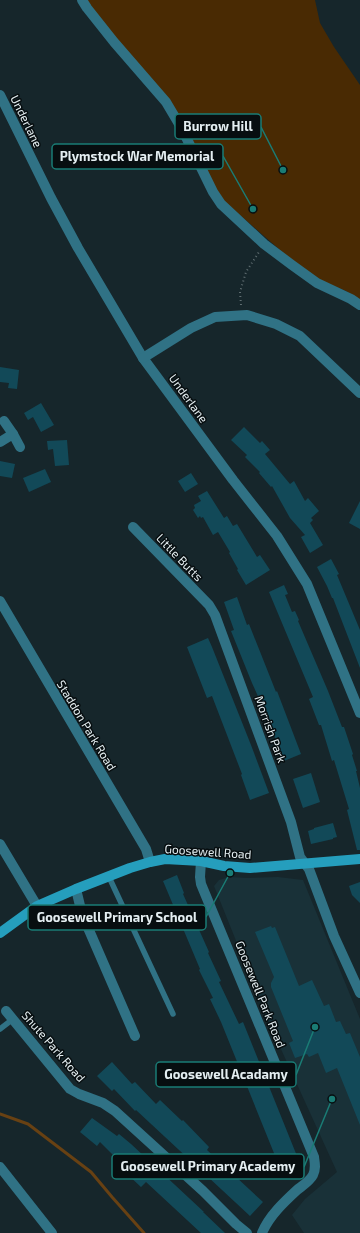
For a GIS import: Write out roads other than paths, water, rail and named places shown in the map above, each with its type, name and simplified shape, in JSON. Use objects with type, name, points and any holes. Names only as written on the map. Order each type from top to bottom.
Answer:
[{"type":"street","points":[[82,0],[114,42],[166,102],[182,129],[213,192],[221,204],[264,244],[317,283],[351,299],[360,305]]},
{"type":"street","name":"Underlane","points":[[0,95],[51,198],[78,248],[143,358],[233,480],[277,536],[299,572],[309,591],[360,714]]},
{"type":"street","points":[[143,358],[191,328],[215,317],[247,315],[276,324],[300,336],[358,387]]},
{"type":"street","points":[[4,421],[20,447]]},
{"type":"street","points":[[0,442],[13,434]]},
{"type":"street","name":"Little Butts","points":[[133,527],[209,605]]},
{"type":"street","name":"Staddon Park Road","points":[[0,601],[146,849],[150,862]]},
{"type":"street","name":"Morrish Park","points":[[209,605],[215,615],[291,822],[300,857],[309,869],[334,936],[360,993]]},
{"type":"street","points":[[0,844],[37,906]]},
{"type":"street","name":"Goosewell Road","points":[[0,934],[37,906],[76,889],[130,868],[150,862],[165,859],[201,861],[224,866],[250,868],[360,859]]},
{"type":"street","name":"Goosewell Park Road","points":[[201,861],[201,884],[314,1157],[316,1167],[312,1177],[295,1191],[275,1212],[262,1233]]},
{"type":"street","points":[[76,889],[82,914],[136,1036]]},
{"type":"street","points":[[12,1018],[26,1018]]},
{"type":"street","name":"Shute Park Road","points":[[12,1018],[70,1089],[103,1103],[115,1111],[236,1224],[248,1233]]},
{"type":"street","points":[[0,1167],[52,1233]]},
{"type":"lane","points":[[109,877],[173,1014]]},
{"type":"lane","points":[[0,1029],[12,1018]]},
{"type":"waterway","points":[[0,1114],[28,1124],[91,1172],[144,1233]]},
{"type":"place","name":"Burrow Hill","points":[[283,170]]},
{"type":"place","name":"Plymstock War Memorial","points":[[253,209]]},
{"type":"place","name":"Goosewell Primary School","points":[[230,873]]},
{"type":"place","name":"Goosewell Acadamy","points":[[315,1027]]},
{"type":"place","name":"Goosewell Primary Academy","points":[[332,1099]]}]
